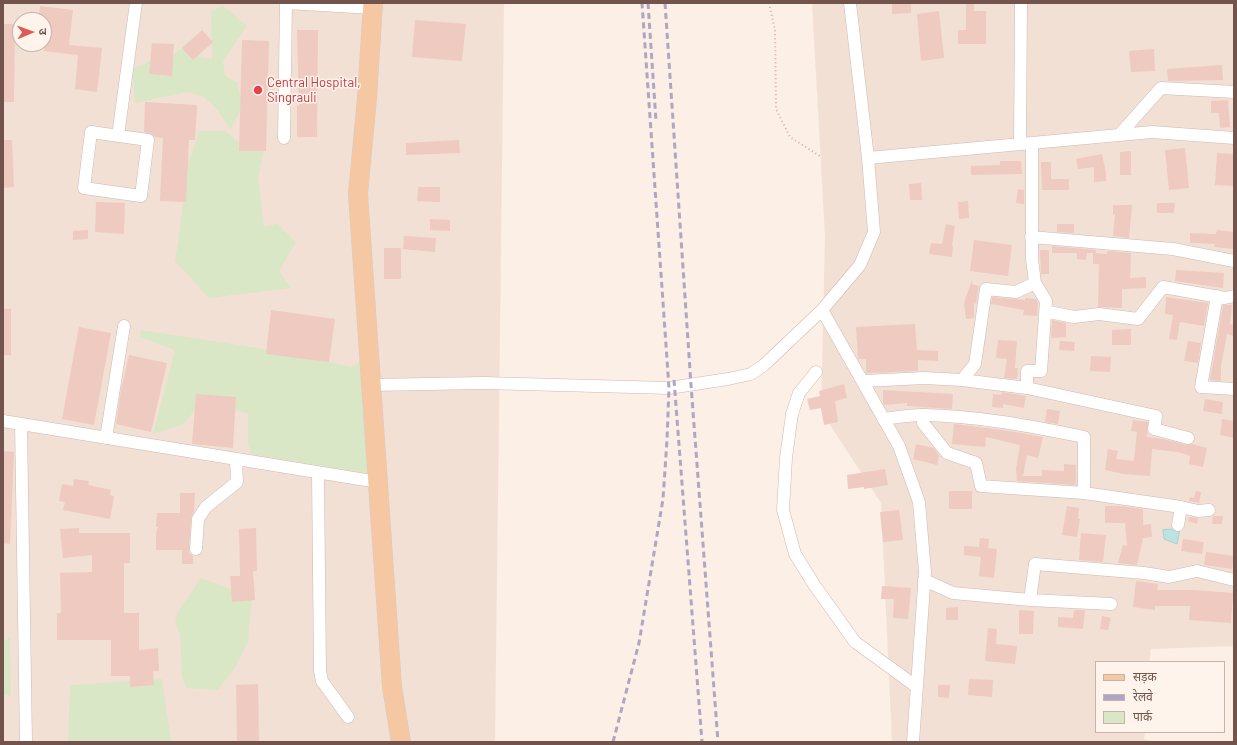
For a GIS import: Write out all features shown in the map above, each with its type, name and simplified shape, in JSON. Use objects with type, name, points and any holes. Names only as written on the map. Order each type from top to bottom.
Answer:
[{"type":"main road","points":[[372,6],[367,98],[358,194],[392,687],[401,742]]},
{"type":"street","points":[[118,136],[136,3]]},
{"type":"street","points":[[284,138],[286,3],[372,6]]},
{"type":"street","points":[[371,385],[484,383],[669,388],[751,374],[764,365],[822,310],[860,265],[874,232],[868,158],[850,3]]},
{"type":"street","points":[[1021,3],[1032,259],[1035,283],[1046,300],[1041,371],[1027,371],[1027,388]]},
{"type":"street","points":[[1120,134],[1161,88],[1234,92]]},
{"type":"street","points":[[91,132],[118,136],[148,140],[141,196],[84,188],[91,132]]},
{"type":"street","points":[[868,158],[1152,132],[1234,138]]},
{"type":"street","points":[[1031,237],[1173,249],[1234,261]]},
{"type":"street","points":[[962,380],[974,364],[986,288],[1016,292],[1035,283]]},
{"type":"street","points":[[1049,312],[1074,317],[1099,314],[1138,319],[1163,287],[1225,298],[1234,296]]},
{"type":"street","points":[[1217,296],[1201,387],[1234,389]]},
{"type":"street","points":[[822,310],[900,446],[919,502],[924,580],[913,742]]},
{"type":"street","points":[[106,438],[124,326]]},
{"type":"street","points":[[816,372],[799,393],[792,414],[786,458],[783,510],[795,554],[855,642],[917,688]]},
{"type":"street","points":[[864,381],[924,378],[962,380],[1027,388],[1156,416],[1154,429],[1188,438]]},
{"type":"street","points":[[884,418],[922,415],[972,417],[1035,427],[1084,437],[1084,493]]},
{"type":"street","points":[[922,415],[923,423],[947,453],[976,463],[981,486],[1084,493],[1181,507],[1198,511],[1209,510]]},
{"type":"street","points":[[3,421],[378,482]]},
{"type":"street","points":[[21,424],[26,742]]},
{"type":"street","points":[[196,549],[198,519],[206,507],[237,482],[236,460]]},
{"type":"street","points":[[318,473],[320,671],[322,681],[348,717]]},
{"type":"street","points":[[1178,525],[1181,507]]},
{"type":"street","points":[[1030,600],[1035,564],[1144,573],[1169,577],[1197,571],[1234,580]]},
{"type":"street","points":[[924,580],[953,593],[1030,600],[1111,604]]},
{"type":"path","points":[[769,3],[775,30],[776,109],[790,137],[820,156]]},
{"type":"shaded area","points":[[3,3],[504,3],[495,742],[3,742]]},
{"type":"shaded area","points":[[812,3],[1234,3],[1234,646],[1151,649],[1149,661],[1095,661],[1095,733],[1145,733],[1144,739],[1155,742],[892,742],[881,503],[821,411],[825,236]]},
{"type":"green space","points":[[223,6],[247,26],[223,61],[225,76],[237,82],[243,105],[231,129],[215,107],[204,97],[188,92],[135,103],[132,69],[147,63],[164,47],[167,61],[183,46],[195,56],[212,59],[211,11]]},
{"type":"green space","points":[[200,131],[225,131],[241,144],[265,145],[258,178],[264,227],[277,223],[296,242],[279,271],[291,288],[209,298],[175,261],[187,166]]},
{"type":"green space","points":[[141,330],[284,352],[352,367],[362,359],[370,474],[251,454],[248,444],[248,414],[204,398],[184,424],[153,434],[175,350],[140,337]]},
{"type":"green space","points":[[201,578],[252,597],[248,641],[236,666],[218,690],[186,688],[182,676],[180,634],[175,622],[179,610]]},
{"type":"green space","points":[[10,637],[11,697],[3,694],[3,643]]},
{"type":"green space","points":[[162,679],[171,742],[68,742],[70,685]]},
{"type":"water","points":[[1180,529],[1177,544],[1164,539],[1163,530]]},
{"type":"building","points":[[892,3],[911,3],[911,13],[892,14]]},
{"type":"building","points":[[966,3],[974,3],[974,11],[986,11],[986,44],[958,44],[958,30],[966,30]]},
{"type":"building","points":[[40,6],[73,10],[69,45],[102,48],[97,92],[75,89],[78,55],[52,52],[52,12],[39,12]]},
{"type":"building","points":[[939,11],[944,58],[921,61],[917,14]]},
{"type":"building","points":[[415,20],[466,24],[462,61],[412,57]]},
{"type":"building","points":[[3,24],[12,24],[12,52],[15,52],[14,102],[3,102]]},
{"type":"building","points":[[202,30],[213,42],[193,60],[182,48]]},
{"type":"building","points":[[297,30],[318,30],[317,137],[297,137],[297,106],[299,106]]},
{"type":"building","points":[[242,40],[269,41],[266,151],[239,151]]},
{"type":"building","points":[[152,43],[174,44],[172,76],[149,74]]},
{"type":"building","points":[[1154,49],[1155,71],[1131,72],[1129,51]]},
{"type":"building","points":[[1222,65],[1223,80],[1168,81],[1167,69]]},
{"type":"building","points":[[1228,100],[1230,127],[1220,128],[1219,113],[1211,113],[1211,101]]},
{"type":"building","points":[[145,102],[197,105],[195,140],[189,140],[186,202],[160,201],[163,138],[155,137],[152,134],[144,132]]},
{"type":"building","points":[[3,140],[12,140],[14,187],[3,188]]},
{"type":"building","points":[[459,140],[460,153],[406,155],[406,143]]},
{"type":"building","points":[[1185,148],[1189,188],[1169,190],[1165,150]]},
{"type":"building","points":[[1131,151],[1131,175],[1120,175],[1120,152]]},
{"type":"building","points":[[1217,153],[1234,154],[1234,186],[1215,185]]},
{"type":"building","points":[[1102,154],[1106,181],[1094,182],[1094,167],[1078,169],[1076,159]]},
{"type":"building","points":[[1000,161],[1021,161],[1022,174],[971,175],[971,166],[1000,165]]},
{"type":"building","points":[[1041,162],[1051,162],[1051,179],[1069,179],[1069,190],[1042,190]]},
{"type":"building","points":[[921,183],[922,200],[910,200],[909,184]]},
{"type":"building","points":[[418,187],[440,187],[440,202],[417,201]]},
{"type":"building","points":[[1018,189],[1024,190],[1024,204],[1016,203]]},
{"type":"building","points":[[968,201],[969,218],[959,219],[958,202]]},
{"type":"building","points":[[96,202],[125,203],[124,234],[95,232]]},
{"type":"building","points":[[1157,203],[1175,203],[1174,213],[1157,213]]},
{"type":"building","points":[[1113,205],[1132,205],[1129,238],[1113,236],[1115,214],[1113,214]]},
{"type":"building","points":[[430,219],[450,220],[450,231],[430,230]]},
{"type":"building","points":[[946,224],[955,226],[952,257],[929,254],[931,243],[942,244]]},
{"type":"building","points":[[1057,224],[1074,224],[1074,233],[1057,232]]},
{"type":"building","points":[[88,230],[88,239],[73,240],[73,231]]},
{"type":"building","points":[[1217,230],[1234,232],[1234,249],[1214,247],[1215,244],[1190,243],[1190,233],[1216,234]]},
{"type":"building","points":[[404,236],[436,238],[435,252],[403,249]]},
{"type":"building","points":[[974,240],[1012,245],[1008,276],[970,271]]},
{"type":"building","points":[[1052,246],[1096,250],[1096,253],[1087,253],[1086,260],[1077,259],[1077,253],[1052,253]]},
{"type":"building","points":[[384,248],[401,248],[401,279],[384,279]]},
{"type":"building","points":[[1040,250],[1049,250],[1049,274],[1041,274]]},
{"type":"building","points":[[1107,251],[1131,253],[1130,278],[1146,277],[1146,288],[1122,289],[1122,308],[1098,307],[1099,264],[1093,264],[1093,253],[1107,254]]},
{"type":"building","points":[[1176,270],[1224,273],[1223,288],[1175,281]]},
{"type":"building","points":[[972,280],[972,284],[979,286],[976,304],[974,303],[974,318],[966,319],[964,303]]},
{"type":"building","points":[[992,297],[1025,300],[1025,298],[1036,299],[1038,303],[1037,316],[1023,315],[1024,310],[991,304]]},
{"type":"building","points":[[1166,297],[1208,303],[1204,326],[1180,322],[1177,340],[1169,339],[1173,315],[1165,314]]},
{"type":"building","points":[[1223,305],[1232,305],[1230,324],[1234,325],[1234,336],[1227,334],[1221,366],[1221,381],[1210,380]]},
{"type":"building","points":[[3,309],[11,309],[11,355],[3,355]]},
{"type":"building","points":[[271,310],[335,319],[329,362],[266,354]]},
{"type":"building","points":[[1052,320],[1066,323],[1066,337],[1051,338]]},
{"type":"building","points":[[915,324],[917,350],[938,351],[938,361],[918,360],[918,371],[866,373],[866,359],[858,359],[856,327]]},
{"type":"building","points":[[79,327],[111,333],[94,425],[62,419]]},
{"type":"building","points":[[1131,329],[1131,345],[1112,345],[1112,330]]},
{"type":"building","points":[[998,340],[1017,341],[1015,368],[1018,368],[1017,379],[1004,378],[1007,359],[996,358]]},
{"type":"building","points":[[1060,341],[1075,342],[1074,351],[1059,350]]},
{"type":"building","points":[[1188,341],[1201,343],[1198,363],[1184,361]]},
{"type":"building","points":[[129,355],[167,363],[151,432],[116,424],[121,390]]},
{"type":"building","points":[[1091,356],[1111,357],[1110,372],[1090,371]]},
{"type":"building","points":[[844,384],[847,398],[835,401],[838,422],[824,425],[821,408],[810,410],[807,399],[820,396],[819,391]]},
{"type":"building","points":[[883,390],[953,394],[952,409],[907,406],[907,403],[884,405]]},
{"type":"building","points":[[1002,392],[1026,396],[1024,408],[1003,404],[1003,408],[992,407],[993,394],[1001,395]]},
{"type":"building","points":[[196,394],[236,397],[233,448],[192,444]]},
{"type":"building","points":[[1205,399],[1223,402],[1222,414],[1203,411]]},
{"type":"building","points":[[1047,409],[1060,411],[1058,424],[1045,422]]},
{"type":"building","points":[[1222,419],[1234,421],[1234,438],[1220,435]]},
{"type":"building","points":[[1133,420],[1148,422],[1147,437],[1163,439],[1186,445],[1192,444],[1207,448],[1203,467],[1189,464],[1190,456],[1178,452],[1152,449],[1150,476],[1124,474],[1105,470],[1108,449],[1118,451],[1116,459],[1134,461],[1137,432],[1131,431]]},
{"type":"building","points":[[954,424],[1043,437],[1038,458],[1027,455],[1023,476],[1042,476],[1042,470],[1064,471],[1064,464],[1076,465],[1076,485],[1017,481],[1016,469],[1020,445],[986,437],[985,447],[952,444]]},
{"type":"building","points":[[916,444],[934,448],[939,456],[937,465],[913,459]]},
{"type":"building","points":[[3,451],[14,452],[10,544],[3,543]]},
{"type":"building","points":[[885,469],[888,485],[864,489],[864,487],[848,489],[847,475]]},
{"type":"building","points":[[74,479],[89,481],[88,485],[111,490],[110,495],[114,496],[110,519],[63,510],[65,502],[59,501],[62,484],[73,486]]},
{"type":"building","points":[[949,491],[972,491],[972,509],[949,509]]},
{"type":"building","points":[[1196,491],[1201,492],[1199,503],[1189,501],[1190,497],[1194,498]]},
{"type":"building","points":[[180,493],[195,493],[194,511],[191,518],[189,548],[189,553],[193,556],[193,564],[182,564],[182,550],[156,550],[156,533],[158,527],[156,527],[157,513],[180,513]]},
{"type":"building","points":[[1067,506],[1079,508],[1078,519],[1080,519],[1077,537],[1062,535]]},
{"type":"building","points":[[1105,506],[1143,509],[1143,525],[1151,524],[1152,537],[1143,538],[1137,565],[1118,563],[1123,545],[1127,546],[1125,523],[1105,523]]},
{"type":"building","points":[[899,510],[903,540],[883,542],[880,512]]},
{"type":"building","points":[[1213,516],[1223,516],[1222,524],[1212,524]]},
{"type":"building","points":[[1189,517],[1198,518],[1197,524],[1188,521]]},
{"type":"building","points":[[79,528],[79,533],[130,533],[130,563],[124,563],[124,613],[139,613],[139,650],[158,648],[159,671],[153,671],[154,685],[130,687],[130,676],[111,676],[111,640],[57,640],[57,613],[61,613],[60,573],[92,572],[92,555],[63,558],[60,529]]},
{"type":"building","points":[[256,528],[257,571],[253,571],[255,600],[232,602],[230,576],[240,576],[239,529]]},
{"type":"building","points":[[1081,533],[1106,535],[1103,562],[1079,560]]},
{"type":"building","points":[[980,538],[989,539],[988,548],[997,549],[994,578],[979,576],[981,557],[964,555],[964,546],[979,547]]},
{"type":"building","points":[[1183,539],[1204,542],[1202,554],[1181,551]]},
{"type":"building","points":[[1206,552],[1234,556],[1232,569],[1204,565]]},
{"type":"building","points":[[1136,581],[1158,584],[1157,590],[1193,590],[1233,593],[1231,623],[1189,620],[1190,606],[1155,606],[1155,610],[1133,607]]},
{"type":"building","points":[[882,586],[911,588],[908,619],[893,618],[894,599],[881,599]]},
{"type":"building","points":[[958,607],[958,620],[946,620],[946,608]]},
{"type":"building","points":[[1019,610],[1034,611],[1033,634],[1019,634]]},
{"type":"building","points":[[1074,610],[1085,610],[1083,629],[1058,627],[1058,617],[1073,618]]},
{"type":"building","points":[[1102,616],[1111,618],[1108,630],[1100,629]]},
{"type":"building","points":[[988,628],[997,629],[996,644],[1017,646],[1015,664],[985,661]]},
{"type":"building","points":[[969,679],[993,680],[992,697],[968,695]]},
{"type":"building","points":[[258,684],[259,742],[237,742],[236,685]]},
{"type":"building","points":[[938,685],[950,685],[949,698],[938,697]]},
{"type":"railway","points":[[613,742],[639,643],[663,499],[667,440],[669,388],[642,3]]},
{"type":"railway","points":[[648,3],[656,121]]},
{"type":"railway","points":[[665,3],[691,385],[718,742]]},
{"type":"railway","points":[[674,380],[702,742]]},
{"type":"place","name":"Central Hospital, Singrauli","points":[[258,90]]}]
